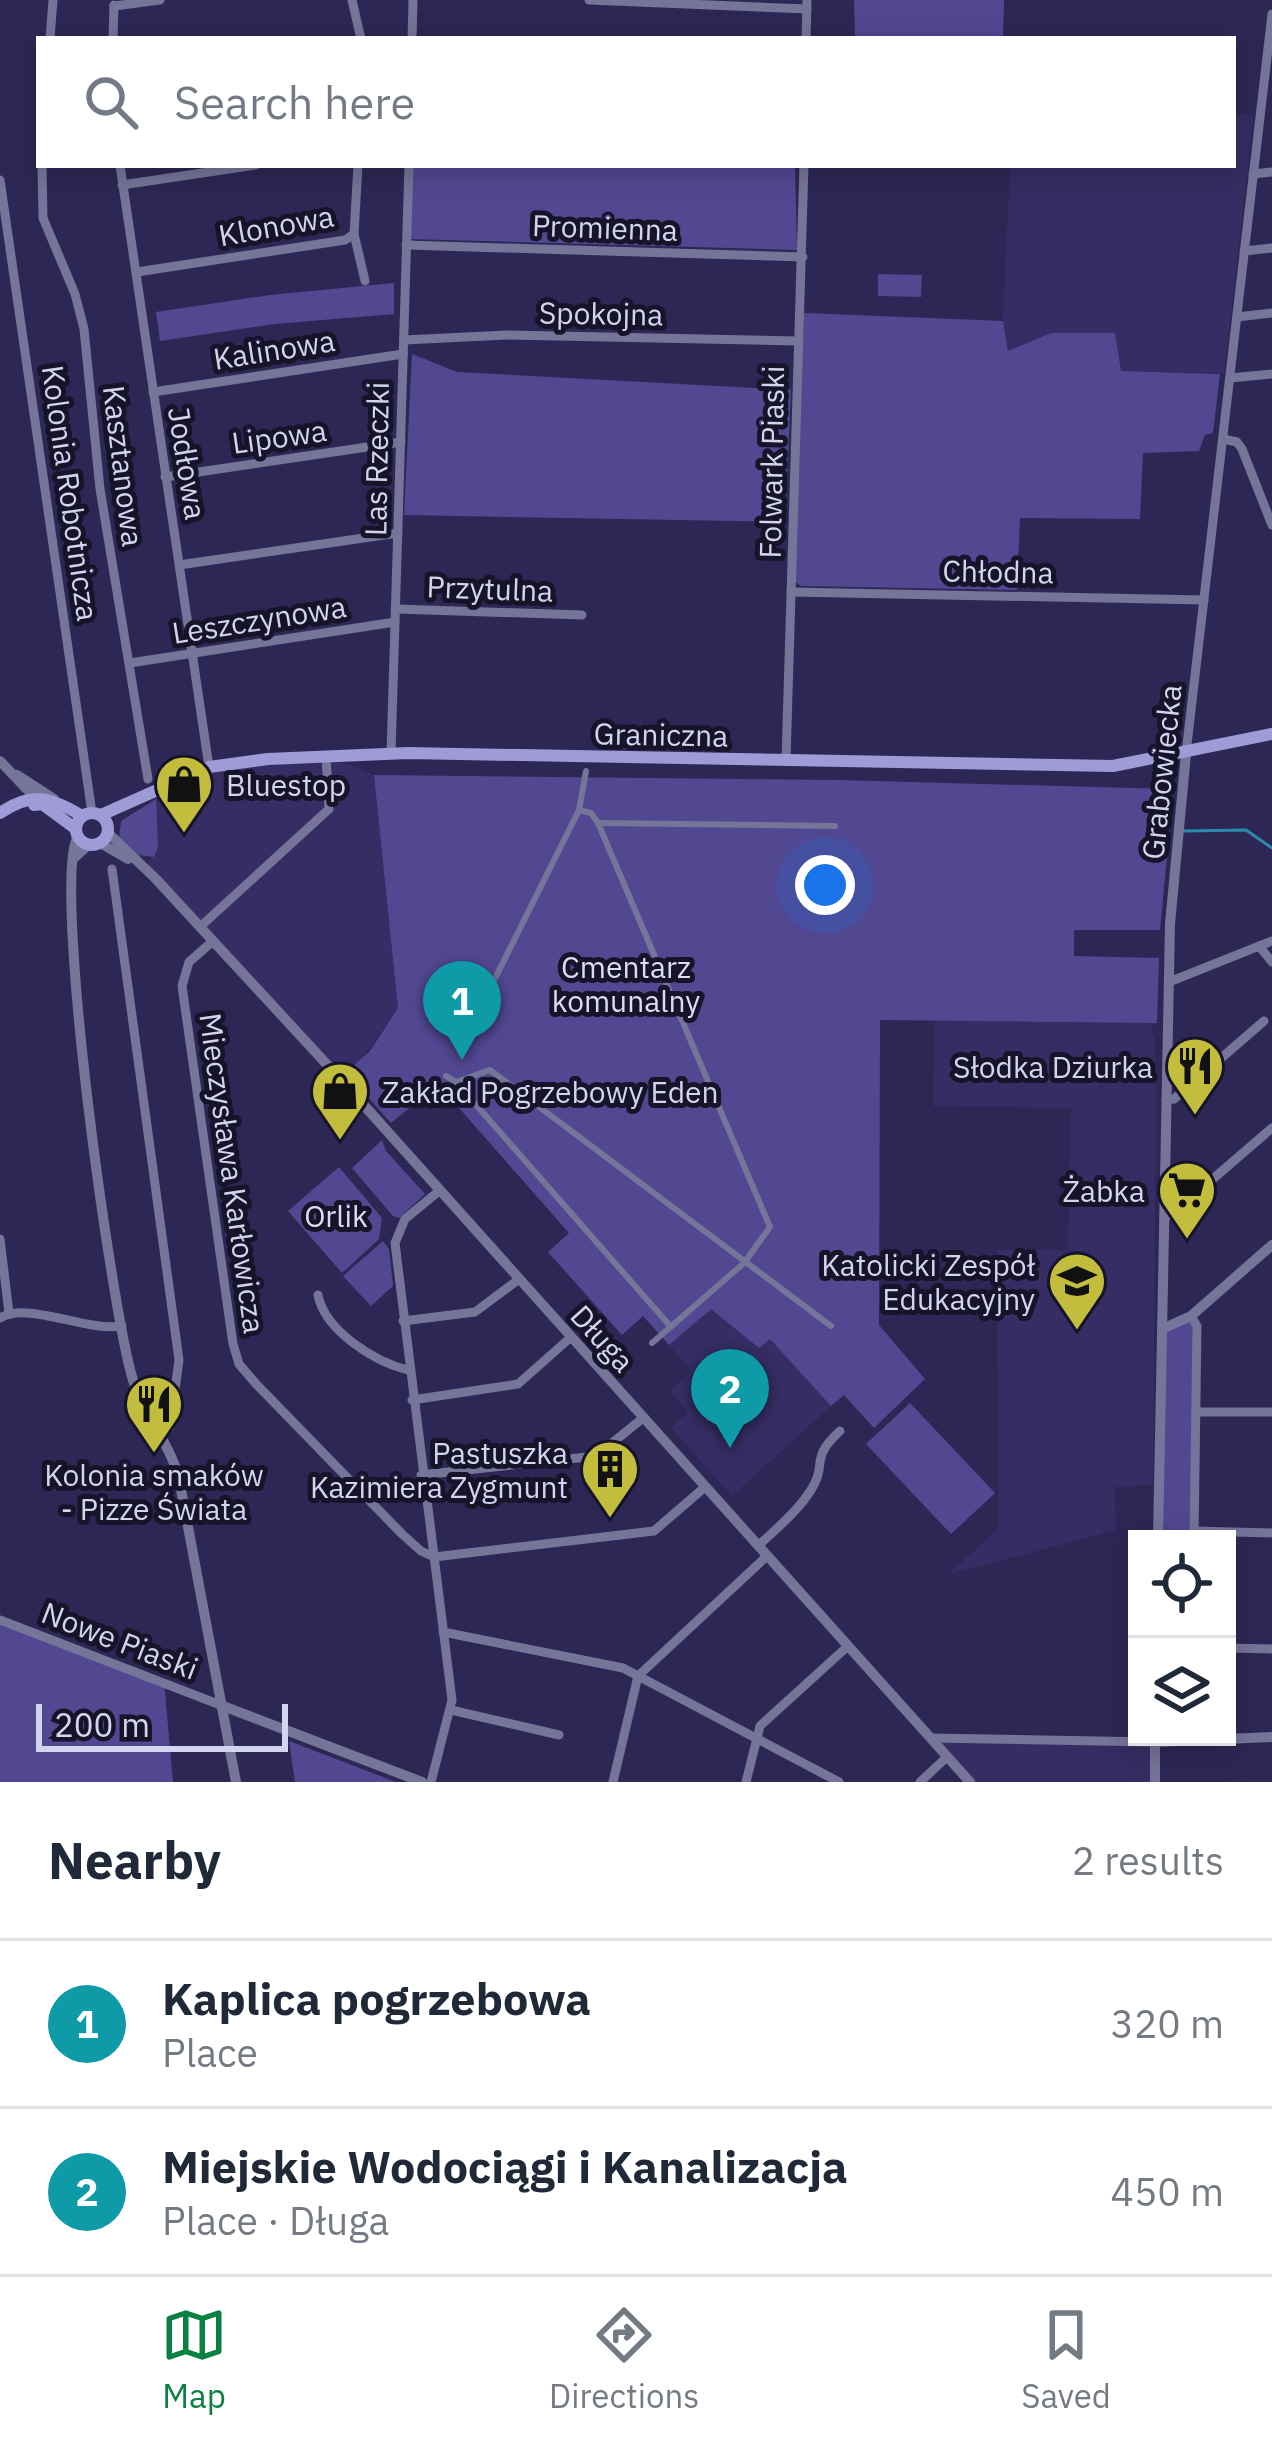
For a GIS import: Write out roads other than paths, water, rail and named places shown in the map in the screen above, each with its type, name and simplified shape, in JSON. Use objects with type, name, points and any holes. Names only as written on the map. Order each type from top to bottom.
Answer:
[{"type":"main road","name":"Graniczna","points":[[92,828],[209,767],[326,756],[1113,766],[1272,734]]},
{"type":"main road","name":"Długa","points":[[43,800],[92,828]]},
{"type":"main road","points":[[0,816],[15,803],[43,800]]},
{"type":"main road","points":[[0,816],[43,800]]},
{"type":"street","points":[[50,36],[53,0]]},
{"type":"street","points":[[113,36],[114,3],[160,0]]},
{"type":"street","points":[[352,0],[361,36]]},
{"type":"street","points":[[412,36],[413,0]]},
{"type":"street","points":[[589,0],[807,4],[806,36]]},
{"type":"street","name":"Grabowiecka","points":[[1158,1530],[1173,880],[1272,14]]},
{"type":"street","name":"Kasztanowa","points":[[42,168],[43,218],[84,329],[100,489],[148,779]]},
{"type":"street","name":"Jodłowa","points":[[119,168],[209,767]]},
{"type":"street","points":[[122,185],[236,168]]},
{"type":"street","name":"Klonowa","points":[[136,272],[329,243],[354,234],[358,168]]},
{"type":"street","name":"Las Rzeczki","points":[[391,754],[409,168]]},
{"type":"street","name":"Folwark Piaski","points":[[786,760],[803,168]]},
{"type":"street","points":[[1253,174],[1272,172]]},
{"type":"street","name":"Kolonia Robotnicza","points":[[0,180],[92,828]]},
{"type":"street","points":[[354,234],[365,281]]},
{"type":"street","name":"Promienna","points":[[406,245],[803,257]]},
{"type":"street","points":[[1244,251],[1272,248]]},
{"type":"street","points":[[1237,317],[1272,313]]},
{"type":"street","name":"Spokojna","points":[[404,340],[507,335],[798,341]]},
{"type":"street","name":"Kalinowa","points":[[153,392],[403,354]]},
{"type":"street","points":[[1230,378],[1272,374]]},
{"type":"street","points":[[1222,439],[1237,442],[1242,449],[1268,504],[1272,525]]},
{"type":"street","name":"Lipowa","points":[[165,477],[400,442]]},
{"type":"street","points":[[179,565],[398,533]]},
{"type":"street","name":"Chłodna","points":[[791,592],[1204,600]]},
{"type":"street","name":"Przytulna","points":[[396,610],[581,615]]},
{"type":"street","name":"Leszczynowa","points":[[130,663],[395,622]]},
{"type":"street","points":[[201,926],[329,809],[326,756]]},
{"type":"street","name":"Długa","points":[[3,764],[43,800]]},
{"type":"street","name":"Długa","points":[[3,764],[43,800]]},
{"type":"street","points":[[453,1034],[465,1040],[579,810],[586,771]]},
{"type":"street","points":[[15,803],[17,781]]},
{"type":"street","points":[[579,810],[591,813],[598,823],[770,1227],[744,1263],[652,1343]]},
{"type":"street","points":[[598,823],[835,826]]},
{"type":"street","points":[[92,828],[72,862],[69,913],[104,1229],[134,1384],[163,1436],[182,1494],[236,1782]]},
{"type":"street","name":"Długa","points":[[92,828],[144,869],[201,926],[970,1782]]},
{"type":"street","points":[[112,869],[179,1360],[170,1427],[163,1436]]},
{"type":"street","name":"Mieczysława Karłowicza","points":[[213,941],[189,962],[182,986],[235,1357],[256,1385],[402,1534],[434,1557]]},
{"type":"street","points":[[1169,982],[1272,941]]},
{"type":"street","points":[[1258,946],[1272,962]]},
{"type":"street","points":[[1166,1100],[1174,1099],[1264,1022]]},
{"type":"street","points":[[456,1082],[490,1070],[831,1326]]},
{"type":"street","points":[[446,1076],[671,1327]]},
{"type":"street","points":[[1164,1216],[1171,1215],[1272,1128]]},
{"type":"street","points":[[431,1782],[451,1710],[408,1370],[396,1234],[405,1219],[439,1191]]},
{"type":"street","points":[[0,1239],[4,1315],[93,1328],[122,1326]]},
{"type":"street","points":[[1162,1328],[1191,1316],[1272,1245]]},
{"type":"street","points":[[403,1322],[475,1312],[518,1280]]},
{"type":"street","points":[[318,1295],[324,1312],[370,1357],[408,1370]]},
{"type":"street","points":[[1191,1316],[1197,1326],[1194,1530]]},
{"type":"street","points":[[412,1400],[518,1384],[571,1338]]},
{"type":"street","points":[[1196,1412],[1272,1412]]},
{"type":"street","points":[[421,1475],[589,1457],[643,1418]]},
{"type":"street","points":[[614,1782],[638,1676],[763,1551],[795,1512],[814,1486],[819,1454],[839,1431]]},
{"type":"street","points":[[434,1557],[654,1532],[705,1487]]},
{"type":"street","points":[[1236,1534],[1272,1533]]},
{"type":"street","name":"Nowe Piaski","points":[[0,1620],[224,1706]]},
{"type":"street","points":[[443,1632],[623,1669],[838,1782]]},
{"type":"street","points":[[746,1782],[760,1726],[848,1646]]},
{"type":"street","points":[[1236,1648],[1272,1649]]},
{"type":"street","points":[[224,1706],[422,1782]]},
{"type":"street","points":[[451,1710],[559,1735]]},
{"type":"street","points":[[1236,1737],[1272,1737]]},
{"type":"street","points":[[931,1738],[1128,1739]]},
{"type":"street","points":[[1155,1746],[1155,1782]]},
{"type":"street","points":[[920,1782],[947,1757]]},
{"type":"waterway","points":[[1184,831],[1246,830],[1272,848]]},
{"type":"place","name":"Bluestop","points":[[184,835]]},
{"type":"place","name":"Kaplica pogrzebowa","points":[[462,1060]]},
{"type":"place","name":"Słodka Dziurka","points":[[1195,1117]]},
{"type":"place","name":"Zakład Pogrzebowy Eden","points":[[340,1142]]},
{"type":"place","name":"Żabka","points":[[1187,1241]]},
{"type":"place","name":"Katolicki Zespół Edukacyjny","points":[[1077,1332]]},
{"type":"place","name":"Miejskie Wodociągi i Kanalizacja","points":[[730,1448]]},
{"type":"place","name":"Kolonia smaków - Pizze Świata","points":[[154,1455]]},
{"type":"place","name":"Pastuszka Kazimiera Zygmunt","points":[[610,1520]]},
{"type":"park label","name":"Cmentarz komunalny","points":[[626,983]]},
{"type":"park label","name":"Orlik","points":[[336,1215]]}]
